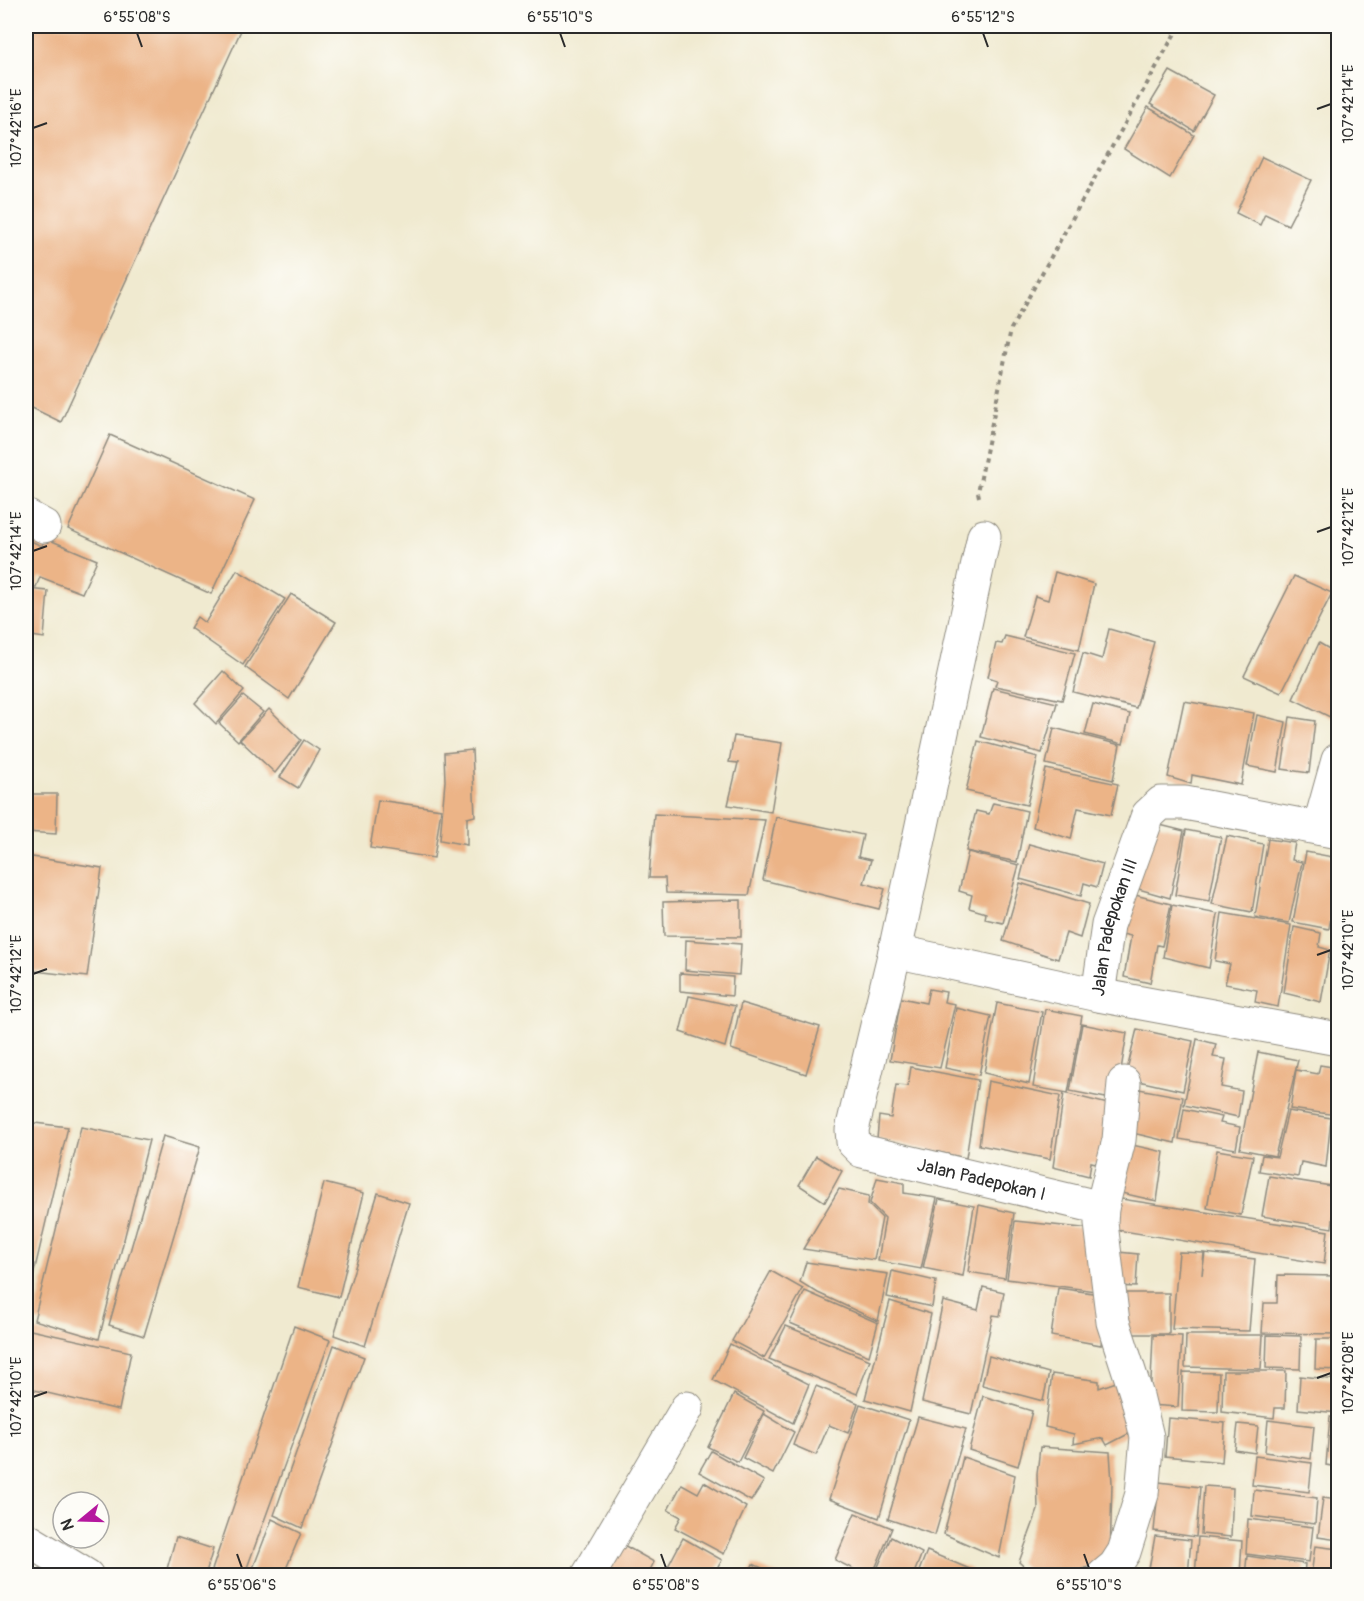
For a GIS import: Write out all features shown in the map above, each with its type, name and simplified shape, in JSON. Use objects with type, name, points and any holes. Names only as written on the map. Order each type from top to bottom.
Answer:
[{"type":"street","points":[[895,951],[984,536]]},
{"type":"street","points":[[1329,830],[1338,760]]},
{"type":"street","name":"Jalan Padepokan III","points":[[895,951],[1098,995],[1108,925],[1148,815],[1161,803],[1185,803],[1329,830]]},
{"type":"street","name":"Jalan Padepokan I","points":[[895,951],[852,1130],[854,1142],[862,1151],[1102,1208]]},
{"type":"street","points":[[1098,995],[1338,1039]]},
{"type":"street","points":[[1103,1575],[1115,1566],[1124,1552],[1142,1494],[1147,1437],[1137,1396],[1113,1322],[1101,1223],[1102,1208],[1119,1140],[1124,1083]]},
{"type":"street","points":[[588,1575],[687,1408]]},
{"type":"street","points":[[26,1539],[87,1575]]},
{"type":"path","points":[[984,536],[978,492],[1011,329],[1179,26]]},
{"type":"building","points":[[26,26],[243,26],[61,422],[26,405]]},
{"type":"building","points":[[1170,71],[1214,95],[1194,131],[1150,104]]},
{"type":"building","points":[[1148,107],[1194,135],[1170,178],[1124,149]]},
{"type":"building","points":[[1262,157],[1311,180],[1288,225],[1265,214],[1260,225],[1236,213]]},
{"type":"building","points":[[110,435],[255,500],[211,594],[68,529]]},
{"type":"building","points":[[45,538],[97,560],[82,593],[40,577],[36,587],[26,586],[26,539],[42,546]]},
{"type":"building","points":[[237,570],[285,599],[243,665],[190,628],[197,617],[205,623]]},
{"type":"building","points":[[1055,572],[1094,584],[1079,650],[1023,637],[1035,596],[1048,600]]},
{"type":"building","points":[[1294,576],[1332,593],[1281,693],[1244,676]]},
{"type":"building","points":[[26,589],[48,591],[44,638],[26,635]]},
{"type":"building","points":[[291,594],[336,622],[289,699],[245,667]]},
{"type":"building","points":[[1109,629],[1154,642],[1136,708],[1073,692],[1083,653],[1102,659]]},
{"type":"building","points":[[1005,636],[1075,653],[1062,700],[995,686],[997,680],[988,677],[996,643],[1002,644]]},
{"type":"building","points":[[26,638],[31,639],[27,679],[26,679]]},
{"type":"building","points":[[1319,643],[1338,654],[1338,704],[1332,718],[1293,699]]},
{"type":"building","points":[[223,671],[244,691],[216,724],[195,703]]},
{"type":"building","points":[[993,688],[1057,703],[1042,753],[981,737]]},
{"type":"building","points":[[243,696],[263,712],[238,741],[219,723]]},
{"type":"building","points":[[1184,701],[1254,713],[1241,785],[1192,775],[1191,784],[1168,777]]},
{"type":"building","points":[[1093,704],[1130,714],[1123,744],[1085,734]]},
{"type":"building","points":[[269,709],[301,740],[275,773],[240,740]]},
{"type":"building","points":[[1257,715],[1286,722],[1277,772],[1247,766]]},
{"type":"building","points":[[1290,717],[1315,721],[1309,773],[1282,769]]},
{"type":"building","points":[[1054,728],[1120,745],[1113,780],[1046,764]]},
{"type":"building","points":[[734,736],[782,743],[771,812],[728,805],[738,763],[729,762]]},
{"type":"building","points":[[304,740],[319,750],[298,788],[280,777]]},
{"type":"building","points":[[978,741],[1038,757],[1027,805],[966,791]]},
{"type":"building","points":[[472,750],[475,816],[467,818],[467,845],[440,840],[445,781],[444,753]]},
{"type":"building","points":[[1046,769],[1118,784],[1111,815],[1078,808],[1071,839],[1033,827]]},
{"type":"building","points":[[26,794],[57,794],[56,834],[26,832]]},
{"type":"building","points":[[378,800],[441,809],[434,858],[370,848]]},
{"type":"building","points":[[993,803],[1027,811],[1017,862],[966,851],[976,811],[989,814]]},
{"type":"building","points":[[654,814],[765,820],[749,895],[666,893],[665,878],[649,878]]},
{"type":"building","points":[[776,817],[863,835],[858,857],[871,860],[864,883],[885,889],[879,909],[763,880]]},
{"type":"building","points":[[1152,823],[1184,831],[1170,898],[1135,888]]},
{"type":"building","points":[[1186,830],[1221,837],[1209,901],[1175,895]]},
{"type":"building","points":[[1227,836],[1263,844],[1252,912],[1212,904]]},
{"type":"building","points":[[1268,839],[1295,843],[1292,860],[1302,862],[1289,923],[1255,917]]},
{"type":"building","points":[[1029,844],[1103,864],[1097,887],[1084,883],[1081,896],[1020,879]]},
{"type":"building","points":[[968,852],[1019,865],[1003,923],[985,919],[986,913],[969,908],[972,895],[959,891]]},
{"type":"building","points":[[1306,852],[1338,858],[1338,876],[1329,929],[1293,922]]},
{"type":"building","points":[[26,856],[102,868],[87,977],[26,970]]},
{"type":"building","points":[[1020,883],[1089,904],[1080,938],[1066,933],[1058,959],[1003,941]]},
{"type":"building","points":[[1131,894],[1171,904],[1162,946],[1157,945],[1150,983],[1124,977],[1131,936],[1122,934]]},
{"type":"building","points":[[741,900],[741,937],[664,936],[663,902]]},
{"type":"building","points":[[1172,905],[1218,914],[1209,968],[1163,957]]},
{"type":"building","points":[[1222,913],[1291,925],[1278,1007],[1255,1002],[1257,990],[1225,984],[1230,964],[1215,961]]},
{"type":"building","points":[[1294,927],[1321,933],[1319,947],[1330,950],[1321,1002],[1284,993]]},
{"type":"building","points":[[686,940],[741,944],[739,975],[685,970]]},
{"type":"building","points":[[680,973],[733,977],[732,996],[680,991]]},
{"type":"building","points":[[1338,973],[1338,995],[1334,994]]},
{"type":"building","points":[[929,989],[946,992],[944,1002],[955,1004],[940,1068],[890,1060],[901,998],[926,1003]]},
{"type":"building","points":[[689,996],[735,1006],[725,1047],[680,1032]]},
{"type":"building","points":[[741,1003],[820,1027],[806,1074],[731,1049]]},
{"type":"building","points":[[997,1003],[1042,1012],[1029,1084],[984,1073]]},
{"type":"building","points":[[956,1008],[991,1016],[979,1075],[945,1068]]},
{"type":"building","points":[[1045,1009],[1082,1016],[1068,1093],[1033,1087]]},
{"type":"building","points":[[1082,1024],[1127,1033],[1116,1100],[1070,1091]]},
{"type":"building","points":[[1137,1029],[1193,1041],[1183,1091],[1125,1078]]},
{"type":"building","points":[[1197,1039],[1216,1044],[1213,1057],[1226,1059],[1221,1087],[1242,1091],[1238,1117],[1184,1105]]},
{"type":"building","points":[[1258,1052],[1298,1060],[1275,1156],[1240,1149]]},
{"type":"building","points":[[1320,1065],[1338,1068],[1337,1115],[1290,1109],[1296,1070],[1318,1074]]},
{"type":"building","points":[[911,1067],[978,1080],[966,1158],[877,1139],[879,1116],[891,1118],[896,1085],[908,1086]]},
{"type":"building","points":[[988,1081],[1060,1096],[1050,1159],[979,1145]]},
{"type":"building","points":[[1128,1087],[1183,1097],[1175,1143],[1120,1130]]},
{"type":"building","points":[[1064,1093],[1120,1107],[1110,1166],[1091,1162],[1089,1176],[1053,1167]]},
{"type":"building","points":[[1184,1109],[1222,1117],[1220,1123],[1240,1127],[1236,1149],[1179,1139]]},
{"type":"building","points":[[1288,1111],[1331,1118],[1326,1167],[1301,1162],[1298,1177],[1259,1171],[1262,1155],[1277,1157]]},
{"type":"building","points":[[26,1122],[68,1127],[26,1307]]},
{"type":"building","points":[[81,1127],[149,1140],[99,1339],[34,1320]]},
{"type":"building","points":[[163,1136],[200,1147],[144,1336],[109,1325]]},
{"type":"building","points":[[1123,1143],[1164,1152],[1157,1201],[1117,1192]]},
{"type":"building","points":[[1217,1150],[1253,1156],[1241,1215],[1207,1208]]},
{"type":"building","points":[[816,1156],[842,1171],[825,1202],[799,1185]]},
{"type":"building","points":[[1269,1176],[1337,1187],[1332,1228],[1262,1216]]},
{"type":"building","points":[[877,1178],[904,1183],[904,1193],[937,1198],[921,1269],[878,1261],[885,1218],[870,1203]]},
{"type":"building","points":[[324,1183],[364,1193],[339,1297],[298,1287]]},
{"type":"building","points":[[839,1189],[869,1196],[868,1204],[882,1218],[874,1260],[803,1249]]},
{"type":"building","points":[[378,1193],[409,1203],[365,1346],[334,1335]]},
{"type":"building","points":[[1115,1198],[1328,1231],[1324,1264],[1111,1229]]},
{"type":"building","points":[[939,1199],[974,1206],[963,1276],[923,1268]]},
{"type":"building","points":[[979,1205],[1014,1213],[1005,1278],[968,1272]]},
{"type":"building","points":[[1015,1221],[1101,1230],[1095,1291],[1007,1279]]},
{"type":"building","points":[[1118,1252],[1138,1254],[1136,1287],[1116,1286]]},
{"type":"building","points":[[1179,1252],[1204,1253],[1202,1275],[1205,1253],[1255,1259],[1249,1331],[1172,1329]]},
{"type":"building","points":[[806,1262],[888,1274],[878,1321],[800,1282]]},
{"type":"building","points":[[771,1271],[803,1289],[764,1358],[732,1341]]},
{"type":"building","points":[[892,1271],[936,1281],[932,1307],[887,1297]]},
{"type":"building","points":[[1278,1275],[1338,1276],[1338,1334],[1262,1333],[1264,1303],[1277,1303]]},
{"type":"building","points":[[983,1287],[1004,1292],[1000,1316],[993,1315],[971,1414],[922,1402],[943,1301],[978,1310]]},
{"type":"building","points":[[1058,1288],[1106,1295],[1101,1345],[1051,1336]]},
{"type":"building","points":[[805,1291],[878,1323],[869,1356],[790,1323]]},
{"type":"building","points":[[1123,1293],[1169,1293],[1169,1334],[1123,1334]]},
{"type":"building","points":[[890,1301],[931,1314],[910,1412],[865,1399]]},
{"type":"building","points":[[294,1326],[330,1340],[244,1576],[216,1576],[211,1573]]},
{"type":"building","points":[[786,1326],[870,1360],[857,1394],[769,1359]]},
{"type":"building","points":[[26,1329],[131,1352],[119,1410],[26,1388]]},
{"type":"building","points":[[1153,1335],[1182,1336],[1178,1407],[1150,1405]]},
{"type":"building","points":[[1186,1335],[1263,1335],[1261,1369],[1185,1367]]},
{"type":"building","points":[[1267,1335],[1301,1336],[1300,1369],[1266,1368]]},
{"type":"building","points":[[1316,1339],[1338,1339],[1338,1370],[1315,1369]]},
{"type":"building","points":[[730,1344],[809,1384],[793,1423],[713,1380]]},
{"type":"building","points":[[334,1345],[364,1357],[302,1528],[274,1515]]},
{"type":"building","points":[[989,1356],[1049,1373],[1043,1401],[982,1385]]},
{"type":"building","points":[[1223,1371],[1286,1371],[1285,1408],[1275,1408],[1274,1418],[1222,1412]]},
{"type":"building","points":[[1183,1372],[1219,1373],[1218,1412],[1182,1411]]},
{"type":"building","points":[[1052,1374],[1099,1381],[1099,1388],[1119,1381],[1132,1432],[1107,1445],[1103,1438],[1073,1444],[1074,1434],[1045,1427]]},
{"type":"building","points":[[1300,1376],[1338,1380],[1338,1413],[1298,1409]]},
{"type":"building","points":[[816,1386],[858,1403],[848,1433],[829,1425],[816,1455],[793,1445]]},
{"type":"building","points":[[734,1394],[764,1411],[738,1462],[708,1447]]},
{"type":"building","points":[[983,1396],[1032,1411],[1018,1466],[969,1450]]},
{"type":"building","points":[[860,1404],[909,1420],[879,1518],[829,1499]]},
{"type":"building","points":[[764,1414],[794,1432],[773,1474],[743,1458]]},
{"type":"building","points":[[918,1417],[966,1429],[935,1535],[888,1519]]},
{"type":"building","points":[[1330,1417],[1338,1418],[1338,1467],[1326,1465]]},
{"type":"building","points":[[1168,1418],[1225,1423],[1222,1462],[1165,1456]]},
{"type":"building","points":[[1268,1420],[1314,1426],[1311,1459],[1265,1452]]},
{"type":"building","points":[[1238,1424],[1258,1426],[1255,1453],[1235,1450]]},
{"type":"building","points":[[1040,1447],[1110,1452],[1112,1483],[1110,1559],[1064,1576],[1034,1576],[1019,1562],[1038,1510],[1037,1474]]},
{"type":"building","points":[[711,1451],[764,1481],[751,1501],[699,1472]]},
{"type":"building","points":[[1255,1456],[1312,1463],[1309,1492],[1252,1485]]},
{"type":"building","points":[[963,1457],[1015,1475],[999,1558],[944,1534]]},
{"type":"building","points":[[704,1482],[746,1507],[724,1554],[675,1528],[681,1517],[668,1510],[682,1484],[698,1493]]},
{"type":"building","points":[[1159,1482],[1200,1487],[1196,1537],[1154,1531]]},
{"type":"building","points":[[1204,1486],[1233,1488],[1231,1537],[1201,1534]]},
{"type":"building","points":[[1254,1490],[1317,1498],[1315,1524],[1252,1516]]},
{"type":"building","points":[[1323,1498],[1338,1500],[1338,1540],[1318,1537]]},
{"type":"building","points":[[855,1513],[892,1528],[872,1576],[867,1576],[835,1560]]},
{"type":"building","points":[[272,1519],[301,1533],[283,1576],[250,1576]]},
{"type":"building","points":[[1248,1519],[1313,1527],[1309,1562],[1246,1554]]},
{"type":"building","points":[[1155,1536],[1191,1540],[1188,1576],[1148,1574]]},
{"type":"building","points":[[176,1537],[213,1549],[205,1576],[165,1576]]},
{"type":"building","points":[[891,1537],[922,1553],[913,1576],[874,1576]]},
{"type":"building","points":[[1198,1537],[1242,1541],[1240,1576],[1195,1576]]},
{"type":"building","points":[[683,1538],[722,1560],[713,1576],[663,1576]]},
{"type":"building","points":[[613,1539],[654,1562],[647,1576],[603,1576]]},
{"type":"building","points":[[1315,1546],[1338,1549],[1338,1576],[1311,1576]]},
{"type":"building","points":[[927,1551],[972,1570],[970,1576],[917,1576]]},
{"type":"building","points":[[1247,1556],[1305,1564],[1304,1576],[1245,1576]]},
{"type":"building","points":[[753,1564],[781,1576],[748,1576]]},
{"type":"waterway","points":[[26,1567],[38,1576]]}]
